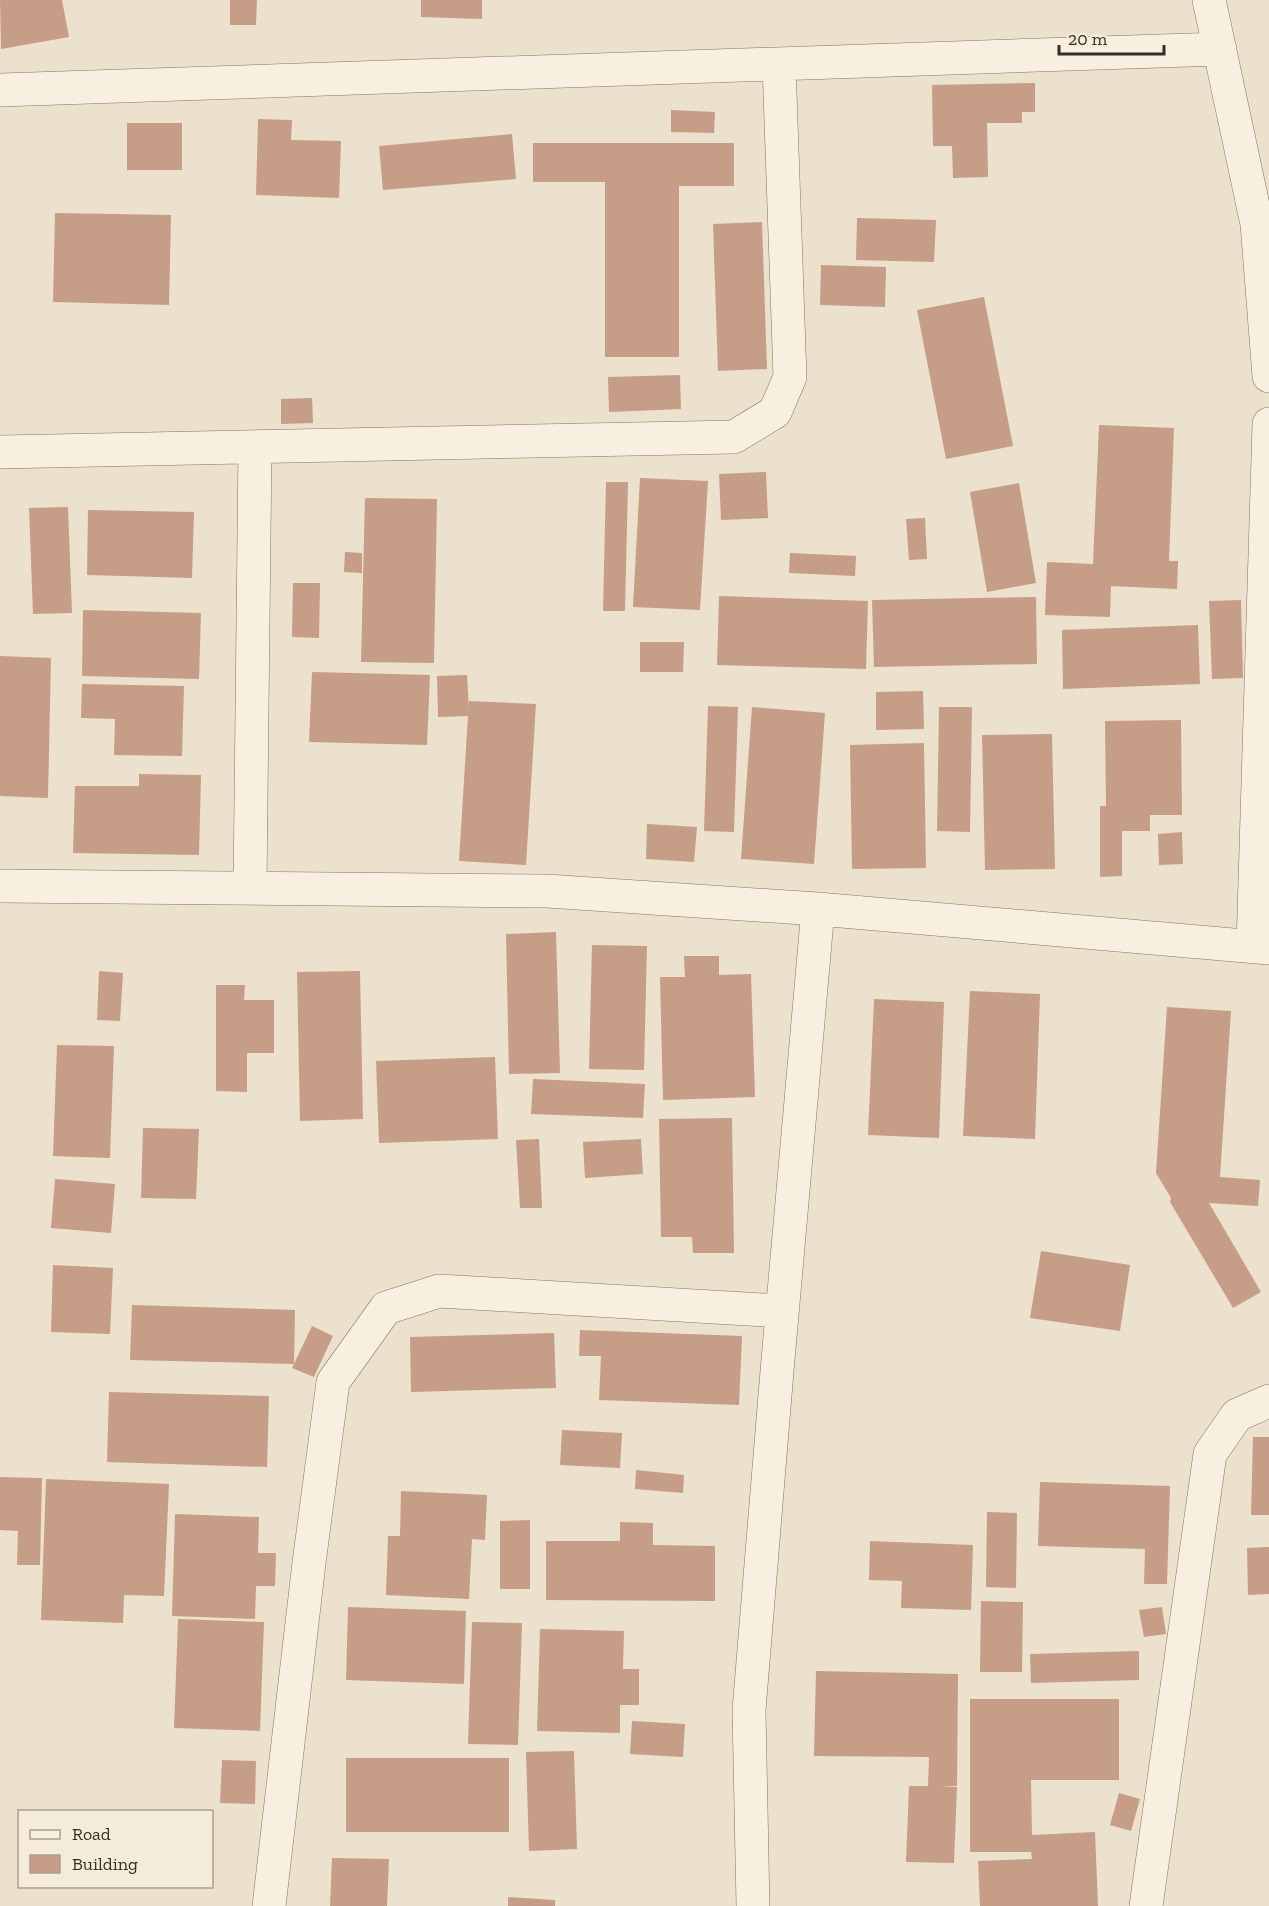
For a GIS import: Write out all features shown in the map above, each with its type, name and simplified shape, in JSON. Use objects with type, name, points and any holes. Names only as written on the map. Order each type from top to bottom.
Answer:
[{"type":"street","points":[[1209,0],[1257,224],[1269,376]]},
{"type":"street","points":[[0,90],[1220,49]]},
{"type":"street","points":[[0,452],[734,437],[775,411],[790,377],[779,64]]},
{"type":"street","points":[[0,886],[547,891],[818,909],[1261,947],[1269,424]]},
{"type":"street","points":[[250,888],[255,447]]},
{"type":"street","points":[[753,1906],[749,1710],[818,909]]},
{"type":"street","points":[[269,1906],[309,1563],[333,1382],[386,1308],[440,1291],[782,1311]]},
{"type":"street","points":[[1146,1906],[1210,1454],[1237,1415],[1269,1401]]},
{"type":"building","points":[[0,0],[62,0],[69,37],[1,49]]},
{"type":"building","points":[[230,0],[257,0],[256,25],[230,25]]},
{"type":"building","points":[[421,0],[482,0],[482,19],[421,17]]},
{"type":"building","points":[[1035,83],[1035,112],[1022,112],[1022,123],[987,123],[988,177],[953,178],[952,146],[933,146],[932,85]]},
{"type":"building","points":[[671,110],[715,112],[714,133],[671,132]]},
{"type":"building","points":[[258,119],[292,120],[291,140],[341,141],[339,198],[256,195]]},
{"type":"building","points":[[127,123],[182,123],[182,170],[127,170]]},
{"type":"building","points":[[512,134],[516,179],[383,190],[379,146]]},
{"type":"building","points":[[533,143],[734,143],[734,186],[679,186],[679,357],[605,357],[605,182],[533,182]]},
{"type":"building","points":[[55,213],[171,215],[169,305],[53,302]]},
{"type":"building","points":[[857,218],[936,220],[934,262],[856,260]]},
{"type":"building","points":[[762,222],[767,369],[718,371],[713,224]]},
{"type":"building","points":[[821,265],[886,267],[885,307],[820,305]]},
{"type":"building","points":[[984,297],[1013,446],[946,459],[917,310]]},
{"type":"building","points":[[680,375],[681,409],[609,412],[608,377]]},
{"type":"building","points":[[312,398],[313,423],[281,424],[281,399]]},
{"type":"building","points":[[1099,425],[1174,428],[1169,561],[1178,561],[1177,589],[1111,586],[1110,617],[1045,615],[1047,562],[1093,564]]},
{"type":"building","points":[[766,472],[768,518],[721,520],[719,474]]},
{"type":"building","points":[[640,478],[708,481],[700,610],[633,607]]},
{"type":"building","points":[[606,482],[628,482],[625,611],[603,611]]},
{"type":"building","points":[[1019,483],[1036,583],[987,592],[970,492]]},
{"type":"building","points":[[365,498],[437,499],[434,663],[361,662]]},
{"type":"building","points":[[68,507],[72,613],[33,614],[29,508]]},
{"type":"building","points":[[88,510],[194,512],[192,578],[87,575]]},
{"type":"building","points":[[925,518],[927,559],[909,560],[906,519]]},
{"type":"building","points":[[345,552],[362,553],[362,573],[344,572]]},
{"type":"building","points":[[790,553],[856,556],[855,576],[789,573]]},
{"type":"building","points":[[293,583],[320,583],[319,638],[292,637]]},
{"type":"building","points":[[719,596],[868,601],[866,669],[717,665]]},
{"type":"building","points":[[1036,597],[1037,664],[874,667],[872,600]]},
{"type":"building","points":[[1241,600],[1243,678],[1212,679],[1209,601]]},
{"type":"building","points":[[83,610],[201,613],[199,679],[82,676]]},
{"type":"building","points":[[1198,625],[1200,684],[1063,689],[1062,630]]},
{"type":"building","points":[[640,642],[684,642],[683,672],[640,672]]},
{"type":"building","points":[[0,656],[51,658],[48,798],[0,796]]},
{"type":"building","points":[[312,672],[430,675],[427,745],[309,742]]},
{"type":"building","points":[[467,675],[469,710],[469,701],[536,704],[526,865],[459,861],[468,716],[438,717],[437,676]]},
{"type":"building","points":[[82,684],[184,686],[182,756],[114,755],[115,719],[81,718]]},
{"type":"building","points":[[923,691],[924,729],[876,730],[876,692]]},
{"type":"building","points":[[708,706],[738,707],[734,832],[704,831]]},
{"type":"building","points":[[752,707],[825,713],[814,864],[741,859]]},
{"type":"building","points":[[939,707],[972,707],[970,832],[937,831]]},
{"type":"building","points":[[1181,720],[1182,815],[1150,815],[1150,831],[1122,831],[1122,876],[1100,877],[1100,806],[1106,806],[1105,721]]},
{"type":"building","points":[[1052,734],[1055,869],[985,870],[982,735]]},
{"type":"building","points":[[924,743],[926,868],[852,869],[850,745]]},
{"type":"building","points":[[139,774],[201,775],[199,855],[73,853],[75,786],[139,786]]},
{"type":"building","points":[[647,824],[697,827],[694,862],[646,859]]},
{"type":"building","points":[[1182,832],[1183,864],[1159,865],[1158,834]]},
{"type":"building","points":[[556,932],[560,1073],[509,1074],[506,934]]},
{"type":"building","points":[[592,945],[647,946],[644,1070],[589,1069]]},
{"type":"building","points":[[684,956],[719,956],[719,975],[751,974],[755,1097],[663,1100],[660,977],[685,977]]},
{"type":"building","points":[[99,971],[123,973],[120,1021],[97,1020]]},
{"type":"building","points":[[360,971],[363,1119],[300,1121],[297,972]]},
{"type":"building","points":[[216,985],[245,985],[244,1000],[274,1000],[274,1053],[247,1053],[247,1092],[216,1091]]},
{"type":"building","points":[[970,991],[1040,994],[1035,1139],[963,1136]]},
{"type":"building","points":[[874,999],[944,1002],[939,1138],[868,1135]]},
{"type":"building","points":[[1167,1007],[1231,1011],[1220,1177],[1260,1180],[1258,1206],[1209,1203],[1261,1292],[1233,1308],[1170,1202],[1171,1198],[1156,1173]]},
{"type":"building","points":[[57,1045],[114,1046],[110,1158],[53,1156]]},
{"type":"building","points":[[495,1057],[498,1139],[379,1143],[376,1061]]},
{"type":"building","points":[[533,1079],[645,1084],[643,1118],[531,1114]]},
{"type":"building","points":[[732,1118],[734,1253],[693,1253],[692,1237],[661,1237],[659,1119]]},
{"type":"building","points":[[143,1128],[199,1129],[196,1199],[141,1198]]},
{"type":"building","points":[[539,1139],[542,1208],[520,1208],[516,1140]]},
{"type":"building","points":[[641,1139],[643,1174],[585,1178],[583,1142]]},
{"type":"building","points":[[55,1179],[115,1184],[111,1233],[51,1228]]},
{"type":"building","points":[[1041,1251],[1130,1265],[1120,1331],[1030,1318]]},
{"type":"building","points":[[53,1265],[113,1268],[110,1334],[51,1332]]},
{"type":"building","points":[[132,1305],[295,1310],[294,1364],[130,1360]]},
{"type":"building","points":[[312,1326],[333,1336],[314,1377],[292,1368]]},
{"type":"building","points":[[580,1330],[742,1336],[739,1405],[599,1400],[601,1356],[579,1356]]},
{"type":"building","points":[[554,1333],[556,1388],[411,1392],[410,1337]]},
{"type":"building","points":[[109,1392],[269,1396],[267,1467],[107,1462]]},
{"type":"building","points":[[562,1430],[622,1433],[620,1468],[560,1465]]},
{"type":"building","points":[[1253,1437],[1269,1437],[1269,1515],[1251,1515]]},
{"type":"building","points":[[636,1470],[684,1475],[683,1493],[635,1489]]},
{"type":"building","points":[[0,1477],[42,1478],[40,1565],[17,1565],[18,1531],[0,1530]]},
{"type":"building","points":[[46,1479],[169,1484],[164,1596],[124,1595],[123,1623],[41,1620]]},
{"type":"building","points":[[1040,1482],[1170,1486],[1167,1584],[1144,1584],[1145,1549],[1038,1546]]},
{"type":"building","points":[[401,1491],[487,1495],[485,1540],[472,1539],[469,1599],[386,1595],[388,1536],[400,1536]]},
{"type":"building","points":[[987,1512],[1017,1513],[1016,1588],[986,1587]]},
{"type":"building","points":[[175,1514],[259,1517],[258,1553],[276,1553],[275,1586],[256,1586],[255,1619],[172,1616]]},
{"type":"building","points":[[530,1520],[530,1589],[500,1589],[500,1521]]},
{"type":"building","points":[[620,1522],[653,1523],[653,1545],[715,1546],[715,1601],[546,1600],[546,1541],[620,1541]]},
{"type":"building","points":[[870,1541],[973,1545],[971,1610],[901,1608],[902,1581],[869,1580]]},
{"type":"building","points":[[1269,1547],[1269,1594],[1248,1595],[1247,1548]]},
{"type":"building","points":[[981,1601],[1023,1602],[1022,1672],[980,1672]]},
{"type":"building","points":[[348,1607],[466,1611],[464,1684],[346,1680]]},
{"type":"building","points":[[1162,1607],[1166,1634],[1144,1637],[1139,1610]]},
{"type":"building","points":[[178,1619],[264,1622],[260,1731],[174,1728]]},
{"type":"building","points":[[472,1622],[522,1623],[518,1745],[468,1744]]},
{"type":"building","points":[[540,1629],[624,1631],[623,1669],[639,1669],[639,1705],[620,1705],[620,1733],[537,1731]]},
{"type":"building","points":[[1139,1651],[1139,1680],[1031,1683],[1030,1654]]},
{"type":"building","points":[[816,1671],[958,1674],[957,1786],[939,1786],[957,1787],[954,1863],[906,1862],[909,1786],[928,1786],[929,1757],[814,1756]]},
{"type":"building","points":[[970,1699],[1119,1699],[1119,1780],[1031,1780],[1032,1835],[1095,1832],[1098,1906],[980,1906],[978,1861],[1032,1859],[1031,1852],[970,1852]]},
{"type":"building","points":[[632,1721],[685,1724],[683,1757],[630,1754]]},
{"type":"building","points":[[574,1751],[577,1849],[529,1851],[526,1752]]},
{"type":"building","points":[[346,1758],[509,1758],[509,1832],[346,1832]]},
{"type":"building","points":[[222,1760],[256,1761],[255,1804],[220,1803]]},
{"type":"building","points":[[1119,1793],[1140,1799],[1131,1831],[1110,1825]]},
{"type":"building","points":[[332,1858],[389,1859],[387,1906],[330,1906]]},
{"type":"building","points":[[508,1897],[555,1900],[555,1906],[508,1906]]}]
